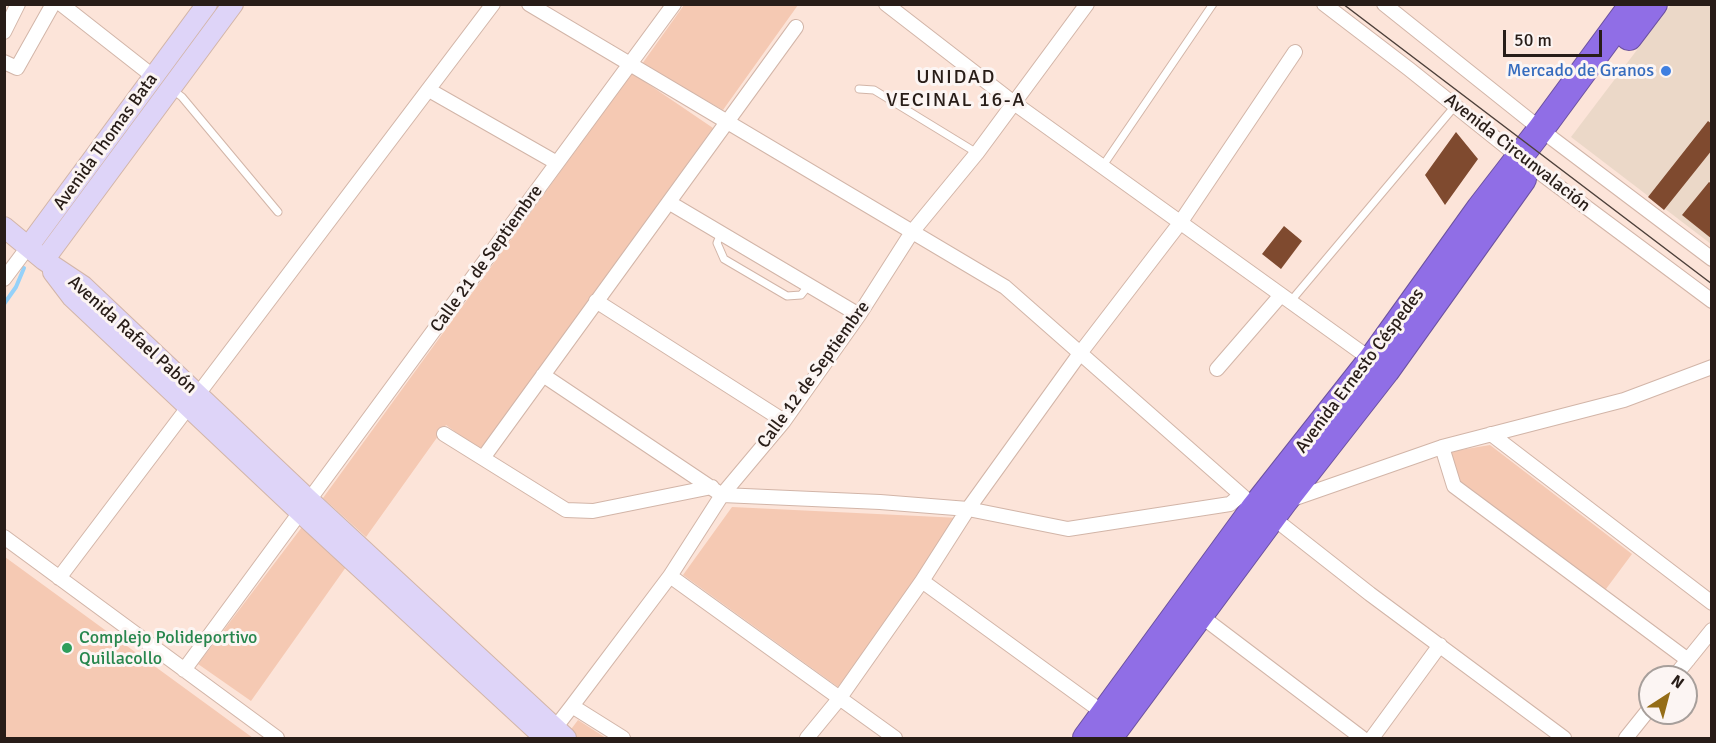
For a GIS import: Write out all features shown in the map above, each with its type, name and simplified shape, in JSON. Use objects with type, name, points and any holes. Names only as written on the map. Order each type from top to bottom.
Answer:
[{"type":"highway","name":"Avenida Ernesto Céspedes","points":[[1547,134],[1633,4]]},
{"type":"highway","name":"Avenida Ernesto Céspedes","points":[[1086,738],[1107,726],[1263,506],[1378,365],[1480,208],[1526,161],[1654,4]]},
{"type":"main road","name":"Avenida Thomas Bata","points":[[28,247],[207,4]]},
{"type":"main road","name":"Avenida Thomas Bata","points":[[44,260],[233,4]]},
{"type":"main road","name":"Avenida Rafael Pabón","points":[[4,227],[44,260],[83,286],[194,400],[548,736]]},
{"type":"street","points":[[4,32],[18,4]]},
{"type":"street","points":[[4,62],[17,68],[53,4]]},
{"type":"street","points":[[61,4],[153,77]]},
{"type":"street","points":[[58,578],[493,4]]},
{"type":"street","points":[[529,4],[1005,287],[1263,506],[1440,645],[1564,738]]},
{"type":"street","name":"Calle 21 de Septiembre","points":[[184,670],[674,4]]},
{"type":"street","points":[[886,4],[1014,103],[1378,365]]},
{"type":"street","name":"Calle 12 de Septiembre","points":[[548,736],[670,576],[717,491],[784,421],[860,315],[912,232],[977,153],[1087,4]]},
{"type":"street","name":"Avenida Circunvalación","points":[[1324,4],[1526,161],[1712,301]]},
{"type":"street","name":"Avenida Circunvalación","points":[[1384,4],[1547,134],[1712,259]]},
{"type":"street","points":[[483,458],[796,27]]},
{"type":"street","points":[[807,738],[839,699],[922,581],[968,509],[1081,352],[1180,223],[1295,52]]},
{"type":"street","points":[[429,90],[557,163]]},
{"type":"street","points":[[670,203],[860,315]]},
{"type":"street","name":"Avenida Thomas Bata","points":[[4,279],[28,247]]},
{"type":"street","points":[[1216,369],[1285,299]]},
{"type":"street","points":[[597,301],[784,421]]},
{"type":"street","points":[[444,434],[566,510],[593,511],[717,491],[968,509],[1068,529],[1230,504],[1263,506],[1442,447],[1624,400],[1712,367]]},
{"type":"street","points":[[543,375],[717,491]]},
{"type":"street","points":[[1491,434],[1712,603]]},
{"type":"street","points":[[1442,447],[1454,486],[1688,660]]},
{"type":"street","points":[[4,537],[277,738]]},
{"type":"street","points":[[670,576],[895,738]]},
{"type":"street","points":[[922,581],[1107,726]]},
{"type":"street","points":[[1192,609],[1362,738]]},
{"type":"street","points":[[1684,665],[1712,630]]},
{"type":"street","points":[[1372,738],[1440,645]]},
{"type":"street","points":[[572,706],[623,738]]},
{"type":"street","points":[[1626,738],[1638,723]]},
{"type":"lane","points":[[1102,167],[1213,4]]},
{"type":"lane","points":[[171,88],[182,96],[278,212]]},
{"type":"lane","points":[[859,89],[874,90],[977,153]]},
{"type":"lane","points":[[1285,299],[1455,106]]},
{"type":"lane","points":[[721,233],[717,243],[724,259],[787,296],[801,295],[809,285]]},
{"type":"shaded area","points":[[684,5],[798,5],[723,110],[642,64]]},
{"type":"shaded area","name":"Mercado de Granos","points":[[1671,5],[1711,5],[1711,244],[1571,137]]},
{"type":"shaded area","points":[[632,73],[713,128],[480,450],[446,425],[366,537],[323,498]]},
{"type":"shaded area","points":[[1490,445],[1632,554],[1603,593],[1459,482],[1448,452]]},
{"type":"shaded area","points":[[732,507],[960,518],[838,687],[683,575]]},
{"type":"shaded area","points":[[302,527],[346,567],[251,701],[198,664]]},
{"type":"shaded area","name":"Complejo Polideportivo Quillacollo","points":[[5,557],[253,738],[5,738]]},
{"type":"shaded area","points":[[578,720],[606,738],[576,738],[569,732]]},
{"type":"building","points":[[1708,121],[1712,124],[1712,150],[1664,210],[1648,197]]},
{"type":"building","points":[[1456,132],[1478,159],[1445,205],[1425,175]]},
{"type":"building","points":[[1709,182],[1712,184],[1712,239],[1682,215]]},
{"type":"building","points":[[1284,226],[1302,241],[1281,269],[1262,254]]},
{"type":"waterway","points":[[4,304],[16,287],[24,268]]},
{"type":"tram line","points":[[1343,4],[1712,284]]},
{"type":"place","name":"Mercado de Granos","points":[[1666,71]]},
{"type":"place","name":"Complejo Polideportivo Quillacollo","points":[[67,648]]},
{"type":"district","name":"UNIDAD VECINAL 16-A","points":[[956,90]]}]
